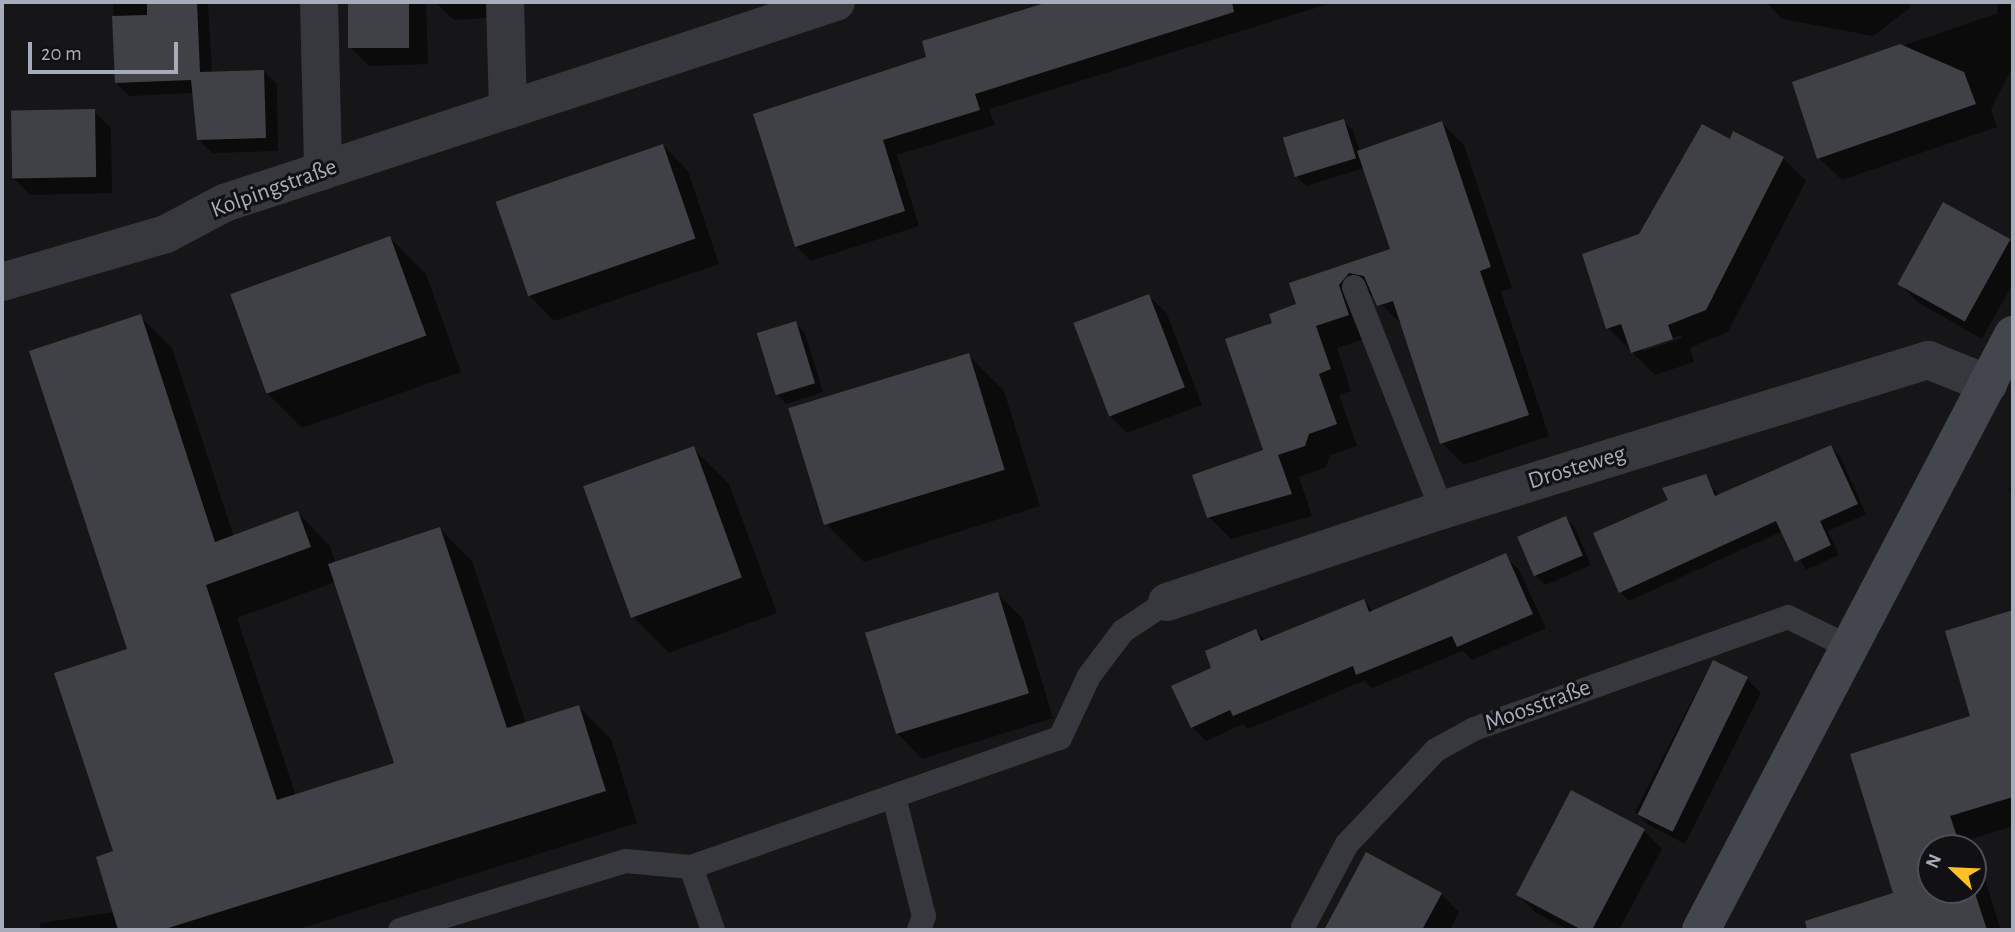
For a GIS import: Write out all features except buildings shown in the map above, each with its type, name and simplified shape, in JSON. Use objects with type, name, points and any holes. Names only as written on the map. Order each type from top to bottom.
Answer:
[{"type":"street","points":[[319,2],[323,171]]},
{"type":"street","points":[[505,2],[508,110]]},
{"type":"street","name":"Kolpingstraße","points":[[2,282],[166,234],[224,203],[836,2]]},
{"type":"street","points":[[1701,930],[2013,335]]},
{"type":"street","name":"Drosteweg","points":[[1167,602],[1442,510],[1928,360],[1988,384]]},
{"type":"lane","points":[[1354,287],[1442,510]]},
{"type":"lane","points":[[400,930],[626,861],[691,867],[1060,738],[1089,676],[1123,632],[1167,602]]},
{"type":"lane","name":"Moosstraße","points":[[1303,926],[1347,844],[1436,750],[1474,729],[1788,617],[1849,647]]},
{"type":"lane","points":[[894,797],[924,916],[919,930]]},
{"type":"lane","points":[[691,867],[713,930]]}]
